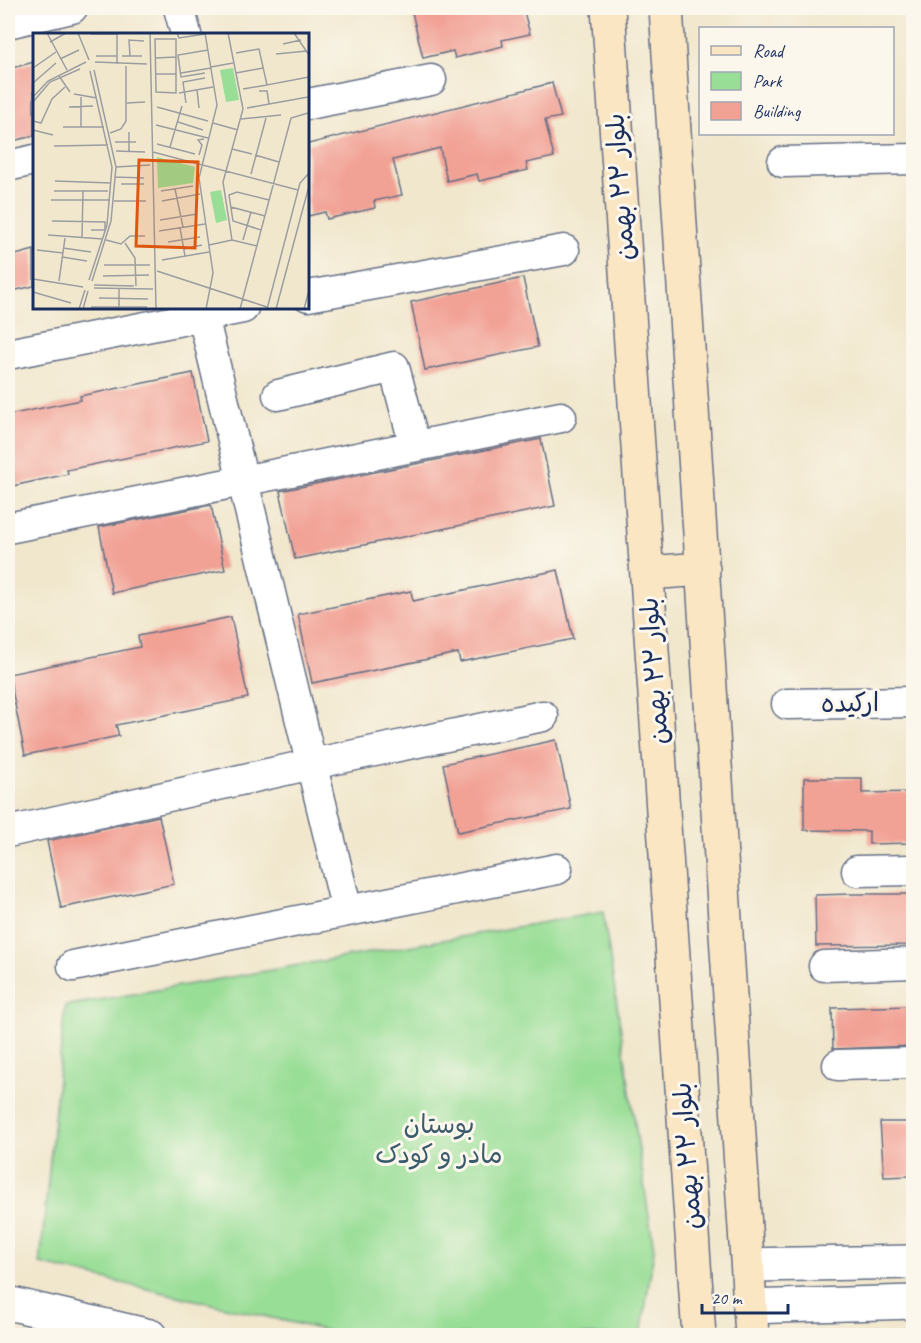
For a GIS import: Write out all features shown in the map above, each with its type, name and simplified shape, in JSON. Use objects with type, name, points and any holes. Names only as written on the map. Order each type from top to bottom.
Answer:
[{"type":"main road","name":"بلوار ۲۲ بهمن","points":[[608,8],[699,1335]]},
{"type":"main road","name":"بلوار ۲۲ بهمن","points":[[666,8],[751,1321]]},
{"type":"main road","points":[[647,573],[703,569]]},
{"type":"street","points":[[8,23],[72,8]]},
{"type":"street","points":[[179,8],[186,33]]},
{"type":"street","points":[[309,104],[431,80]]},
{"type":"street","points":[[783,162],[914,159]]},
{"type":"street","points":[[8,166],[33,160]]},
{"type":"street","points":[[309,296],[564,250]]},
{"type":"street","points":[[8,354],[238,309]]},
{"type":"street","points":[[203,316],[347,911]]},
{"type":"street","points":[[278,395],[394,368],[415,446]]},
{"type":"street","points":[[8,528],[561,417]]},
{"type":"street","name":"ارکیده","points":[[787,704],[914,702]]},
{"type":"street","points":[[8,832],[312,764],[543,716]]},
{"type":"street","points":[[73,966],[557,869]]},
{"type":"street","points":[[857,871],[914,870]]},
{"type":"street","points":[[824,966],[914,963]]},
{"type":"street","points":[[838,1065],[914,1064]]},
{"type":"street","points":[[748,1265],[914,1262]]},
{"type":"street","points":[[751,1321],[914,1302]]},
{"type":"street","points":[[8,1303],[150,1335]]},
{"type":"green space","name":"بوستان مادر و کودک","points":[[603,912],[654,1250],[641,1335],[345,1335],[40,1264],[65,1006]]},
{"type":"building","points":[[411,8],[523,8],[530,34],[502,40],[503,46],[455,58],[453,51],[423,58]]},
{"type":"building","points":[[33,62],[33,136],[8,142],[8,69]]},
{"type":"building","points":[[552,83],[561,117],[545,120],[554,157],[526,163],[528,170],[479,181],[477,174],[447,181],[440,148],[393,160],[402,195],[374,201],[375,208],[327,219],[325,212],[309,216],[309,144]]},
{"type":"building","points":[[33,250],[33,286],[8,292],[8,257]]},
{"type":"building","points":[[523,278],[538,347],[425,370],[411,302]]},
{"type":"building","points":[[193,373],[207,441],[67,470],[68,474],[8,487],[8,415],[81,400],[80,396]]},
{"type":"building","points":[[541,439],[555,506],[295,559],[280,491]]},
{"type":"building","points":[[211,505],[225,570],[112,593],[99,527]]},
{"type":"building","points":[[558,570],[573,639],[460,662],[458,653],[312,683],[298,614],[411,591],[413,601]]},
{"type":"building","points":[[231,617],[248,698],[116,725],[119,736],[25,755],[9,674],[140,647],[138,636]]},
{"type":"building","points":[[556,740],[571,809],[458,832],[443,764]]},
{"type":"building","points":[[804,778],[862,778],[862,793],[914,792],[914,843],[869,844],[869,831],[804,830]]},
{"type":"building","points":[[159,816],[174,884],[61,908],[47,841]]},
{"type":"building","points":[[914,894],[914,945],[816,946],[815,895]]},
{"type":"building","points":[[914,1006],[914,1046],[833,1049],[832,1008]]},
{"type":"building","points":[[880,1122],[914,1122],[914,1176],[884,1177]]}]
